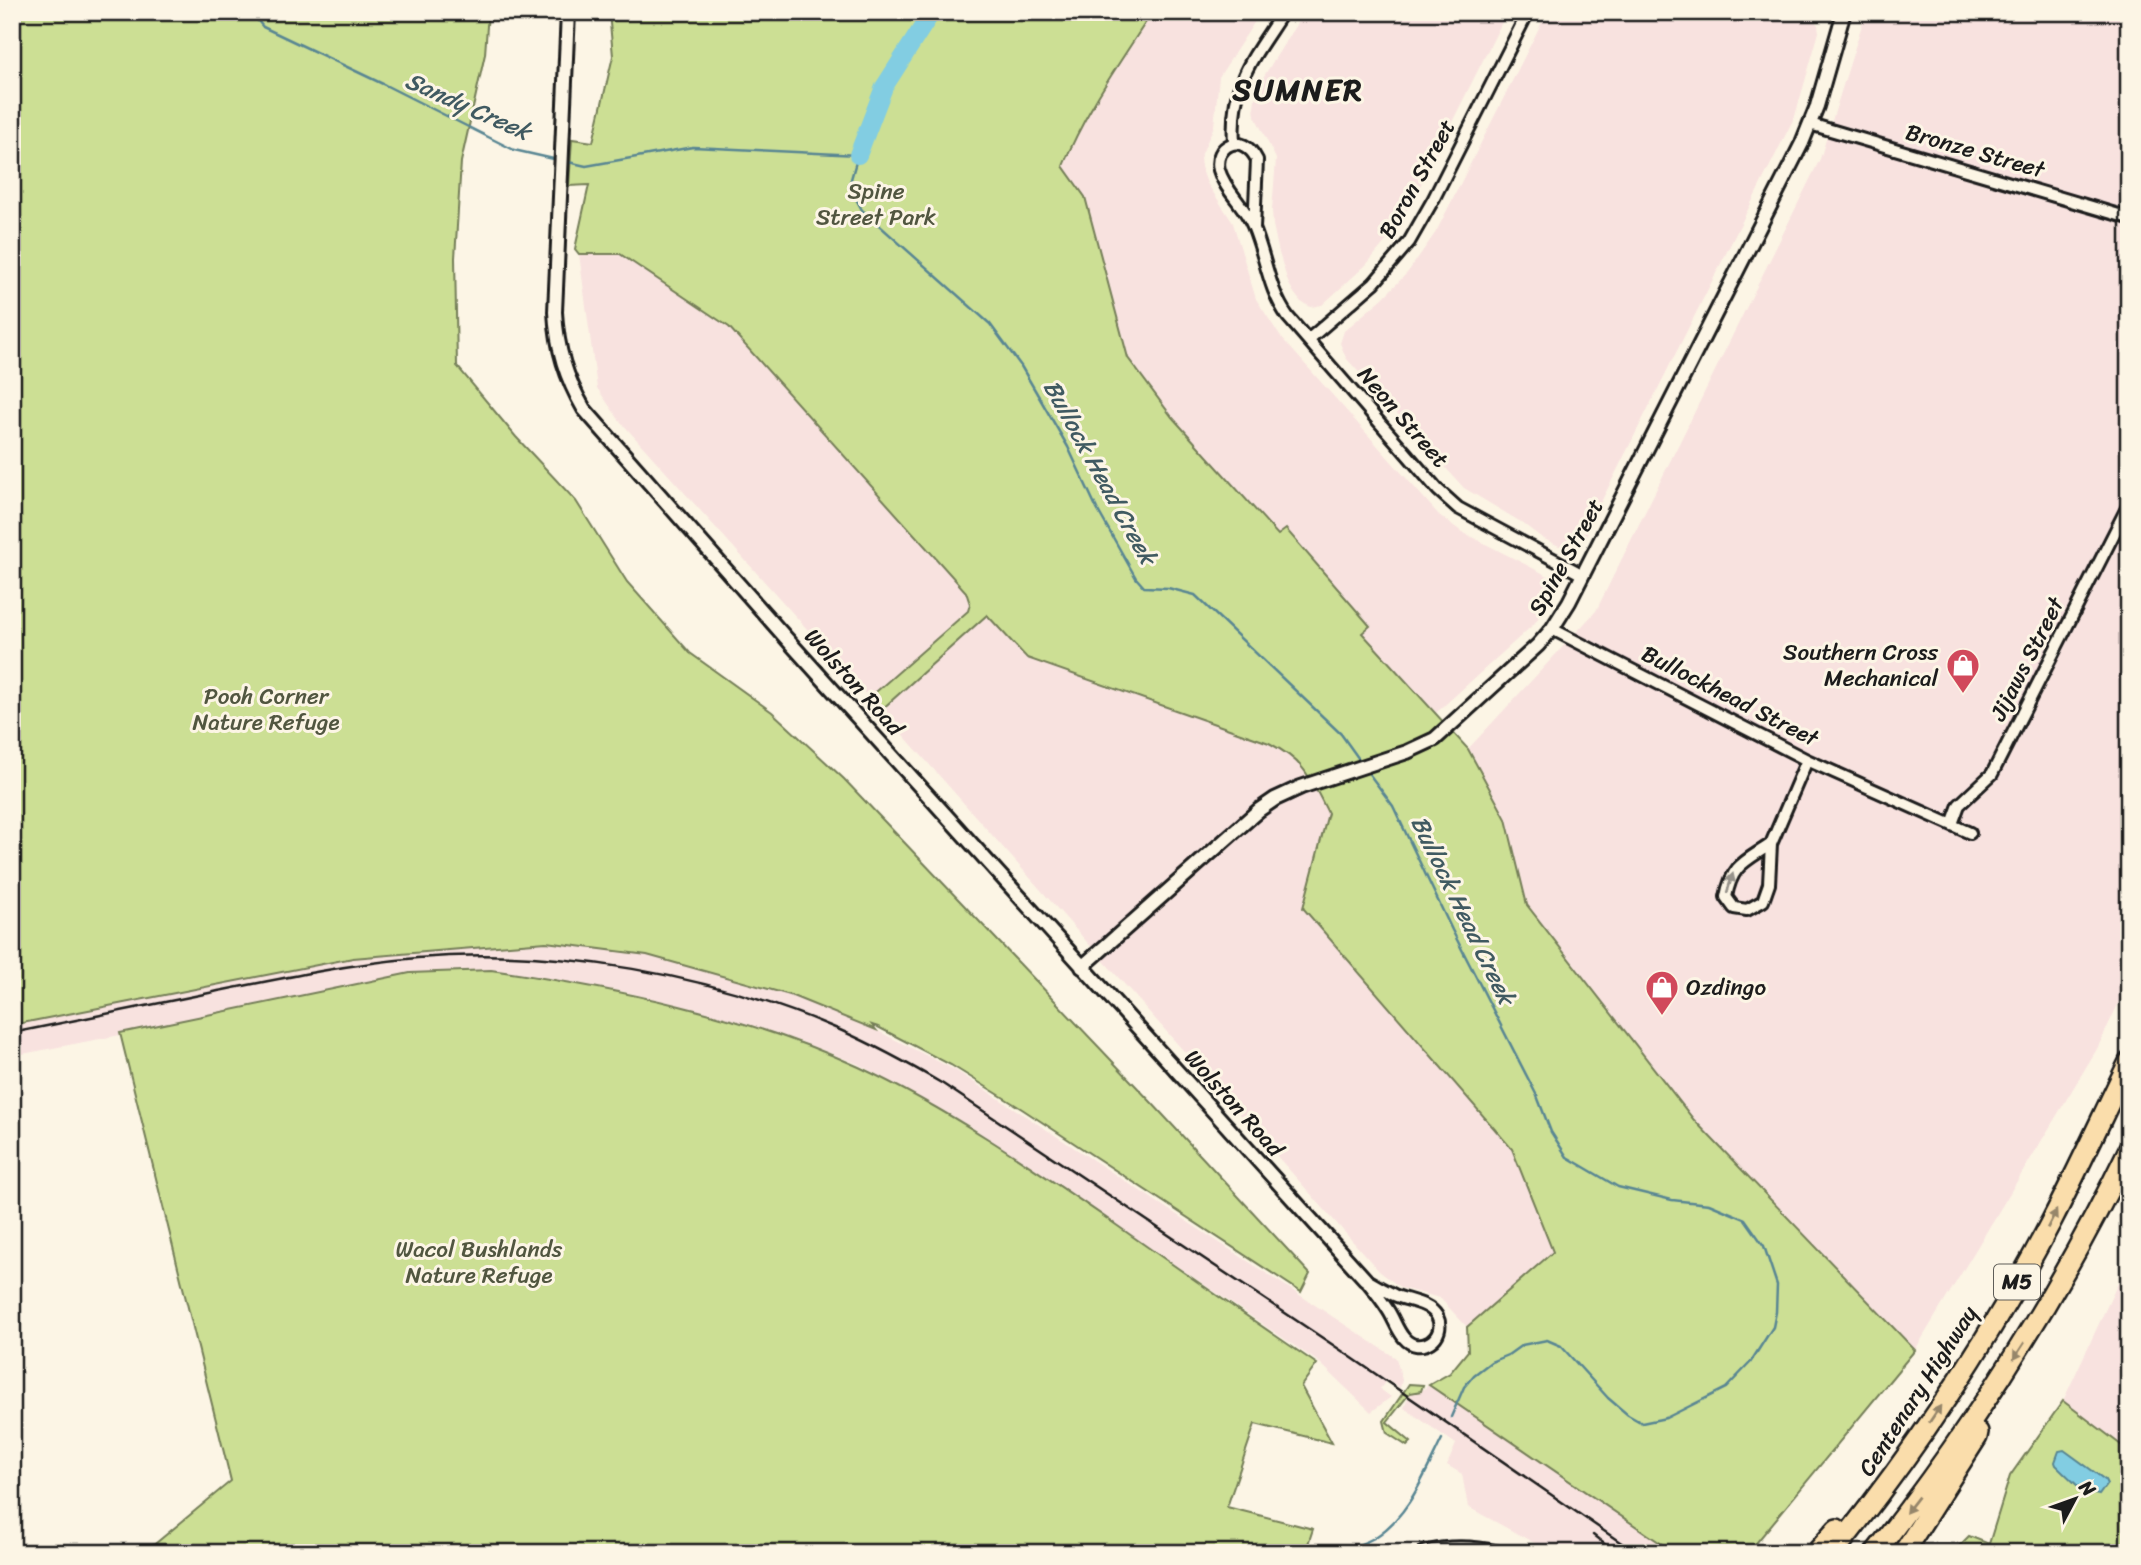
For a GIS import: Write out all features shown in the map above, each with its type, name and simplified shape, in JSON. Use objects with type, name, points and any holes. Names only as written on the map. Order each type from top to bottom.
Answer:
[{"type":"highway","name":"Centenary Highway","points":[[1833,1553],[1885,1488],[1895,1469],[1959,1378],[2027,1266],[2129,1062]]},
{"type":"highway","name":"M5","points":[[1875,1553],[1938,1472],[2031,1332],[2081,1245],[2129,1149]]},
{"type":"highway","points":[[1903,1553],[1977,1437],[1981,1410]]},
{"type":"highway","points":[[1816,1553],[1880,1477],[1895,1469]]},
{"type":"street","name":"Wolston Road","points":[[568,12],[555,293],[556,329],[564,369],[584,409],[793,646],[1365,1279],[1404,1338],[1413,1345],[1420,1346],[1428,1344],[1437,1336],[1439,1328],[1436,1316],[1427,1308],[1396,1296],[1365,1279]]},
{"type":"street","name":"Neon Street","points":[[1234,143],[1234,104],[1239,83],[1283,12]]},
{"type":"street","name":"Boron Street","points":[[1308,340],[1374,283],[1409,242],[1428,210],[1528,12]]},
{"type":"street","name":"Spine Street","points":[[1083,967],[1253,814],[1275,799],[1330,776],[1406,752],[1435,739],[1522,661],[1552,629],[1583,575],[1810,124],[1844,12]]},
{"type":"street","name":"Bronze Street","points":[[1810,124],[2129,218]]},
{"type":"street","name":"Neon Street","points":[[1254,228],[1257,159],[1252,149],[1242,143],[1234,143],[1219,157],[1219,168],[1224,181],[1243,206],[1254,228],[1279,305],[1438,489],[1458,508],[1583,575]]},
{"type":"street","name":"Jijaws Street","points":[[1952,824],[1959,805],[1992,774],[2129,504]]},
{"type":"street","name":"Bullockhead Street","points":[[1552,629],[1807,760],[1952,824]]},
{"type":"street","points":[[1771,844],[1738,866],[1730,877],[1726,898],[1734,908],[1747,910],[1763,901],[1769,884],[1771,844],[1807,760]]},
{"type":"street","points":[[1952,824],[1970,833]]},
{"type":"street","points":[[1424,1553],[1449,1548],[1470,1548],[1499,1553]]},
{"type":"shaded area","points":[[1152,12],[1261,12],[1219,77],[1214,126],[1200,158],[1207,183],[1233,223],[1256,299],[1280,336],[1439,515],[1462,532],[1550,577],[1554,582],[1555,590],[1551,599],[1534,624],[1436,713],[1172,417],[1128,358],[1063,166],[1075,135],[1095,100]]},
{"type":"shaded area","points":[[1304,12],[1507,12],[1397,228],[1366,265],[1322,305],[1311,307],[1301,302],[1294,293],[1279,253],[1272,210],[1276,159],[1255,116],[1254,107],[1256,92],[1264,76]]},
{"type":"shaded area","points":[[1547,12],[1798,12],[1812,18],[1818,25],[1819,32],[1795,116],[1586,536],[1574,545],[1566,546],[1559,546],[1542,538],[1521,522],[1464,488],[1346,358],[1340,343],[1344,331],[1383,298],[1408,272],[1436,232]]},
{"type":"shaded area","points":[[1866,12],[2129,12],[2129,981],[2097,1049],[1915,1350],[1694,1120],[1527,905],[1506,819],[1468,749],[1596,611],[1820,159]]},
{"type":"shaded area","points":[[579,254],[620,254],[729,327],[966,592],[970,604],[968,610],[869,698],[620,421],[597,388]]},
{"type":"shaded area","points":[[987,614],[1027,658],[1269,743],[1303,766],[1328,813],[1303,908],[1512,1149],[1553,1252],[1467,1327],[1440,1298],[1401,1288],[1379,1271],[881,710]]},
{"type":"shaded area","points":[[503,933],[647,955],[790,995],[876,1030],[955,1070],[1396,1358],[1402,1380],[1400,1388],[1387,1379],[1380,1389],[1391,1397],[1371,1412],[1320,1363],[973,1128],[858,1064],[799,1041],[703,1011],[621,991],[495,980],[244,1011],[12,1056],[12,1020],[229,975]]},
{"type":"shaded area","points":[[2129,1253],[2129,1451],[2063,1401],[2124,1270]]},
{"type":"shaded area","points":[[1429,1385],[1675,1553],[1553,1553],[1468,1507],[1462,1474],[1447,1465],[1456,1444],[1404,1408],[1410,1393],[1421,1391]]},
{"type":"green space","name":"Pooh Corner Nature Refuge","points":[[12,12],[488,12],[485,54],[461,162],[455,258],[457,366],[516,437],[576,501],[627,582],[690,653],[772,712],[844,779],[1152,1103],[1310,1274],[1301,1292],[1022,1109],[951,1065],[878,1027],[872,1025],[876,1030],[790,995],[647,955],[546,942],[353,958],[12,1025]]},
{"type":"green space","name":"Spine Street Park","points":[[609,12],[1151,14],[1092,107],[1063,166],[1085,197],[1128,358],[1172,417],[1278,535],[1286,529],[1370,626],[1362,633],[1468,749],[1506,819],[1527,905],[1694,1120],[1915,1350],[1748,1553],[1675,1553],[1429,1385],[1450,1373],[1468,1351],[1467,1327],[1553,1252],[1512,1149],[1303,908],[1328,813],[1311,780],[1299,764],[1269,743],[1027,658],[987,615],[881,710],[869,698],[968,611],[970,604],[966,592],[729,327],[620,254],[579,254],[575,249],[589,185],[569,186],[572,139],[593,142],[613,56]]},
{"type":"green space","name":"Wacol Bushlands Nature Refuge","points":[[491,970],[584,985],[725,1018],[771,1032],[859,1067],[925,1101],[1020,1159],[1317,1364],[1301,1386],[1332,1443],[1255,1424],[1227,1507],[1313,1529],[1305,1553],[144,1553],[231,1481],[120,1033],[410,973]]},
{"type":"green space","points":[[1409,1384],[1423,1385],[1421,1391],[1410,1393],[1387,1422],[1411,1442],[1407,1446],[1387,1433],[1384,1421]]},
{"type":"green space","points":[[2063,1401],[2129,1451],[2129,1553],[1957,1553],[1956,1549],[1969,1536],[1989,1544],[2010,1476]]},
{"type":"water","points":[[2064,1450],[2105,1480],[2107,1484],[2099,1495],[2083,1491],[2056,1465],[2059,1451]]},
{"type":"waterway","name":"Sandy Creek","points":[[251,12],[263,27],[514,150],[558,160]]},
{"type":"waterway","points":[[858,155],[884,87],[932,12]]},
{"type":"waterway","name":"Bullock Head Creek","points":[[564,161],[586,166],[693,147],[858,155],[849,186],[862,210],[990,324],[1021,366],[1068,447],[1097,509],[1136,578],[1144,587],[1168,588],[1195,595],[1341,734],[1361,762]]},
{"type":"waterway","name":"Bullock Head Creek","points":[[1367,771],[1393,806],[1452,930],[1537,1096],[1551,1132],[1567,1157],[1618,1187],[1672,1200],[1709,1204],[1745,1219],[1764,1246],[1777,1285],[1773,1327],[1750,1363],[1726,1388],[1666,1418],[1642,1423],[1628,1415],[1608,1398],[1561,1346],[1547,1340],[1522,1345],[1474,1375],[1464,1387],[1451,1417]]},
{"type":"waterway","name":"Bullock Head Creek","points":[[1332,1553],[1374,1538],[1397,1518],[1422,1480],[1442,1439]]},
{"type":"waterway","name":"Bullock Head Creek","points":[[1297,1553],[1303,1553]]},
{"type":"railway","points":[[12,1033],[315,972],[417,958],[469,955],[578,961],[633,969],[740,994],[840,1030],[943,1084],[1348,1355],[1636,1553]]},
{"type":"railway","points":[[1593,1535],[1616,1553]]},
{"type":"place","name":"Southern Cross Mechanical","points":[[1963,695]]},
{"type":"place","name":"Ozdingo","points":[[1662,1017]]},
{"type":"district","name":"SUMNER","points":[[1298,90]]}]
